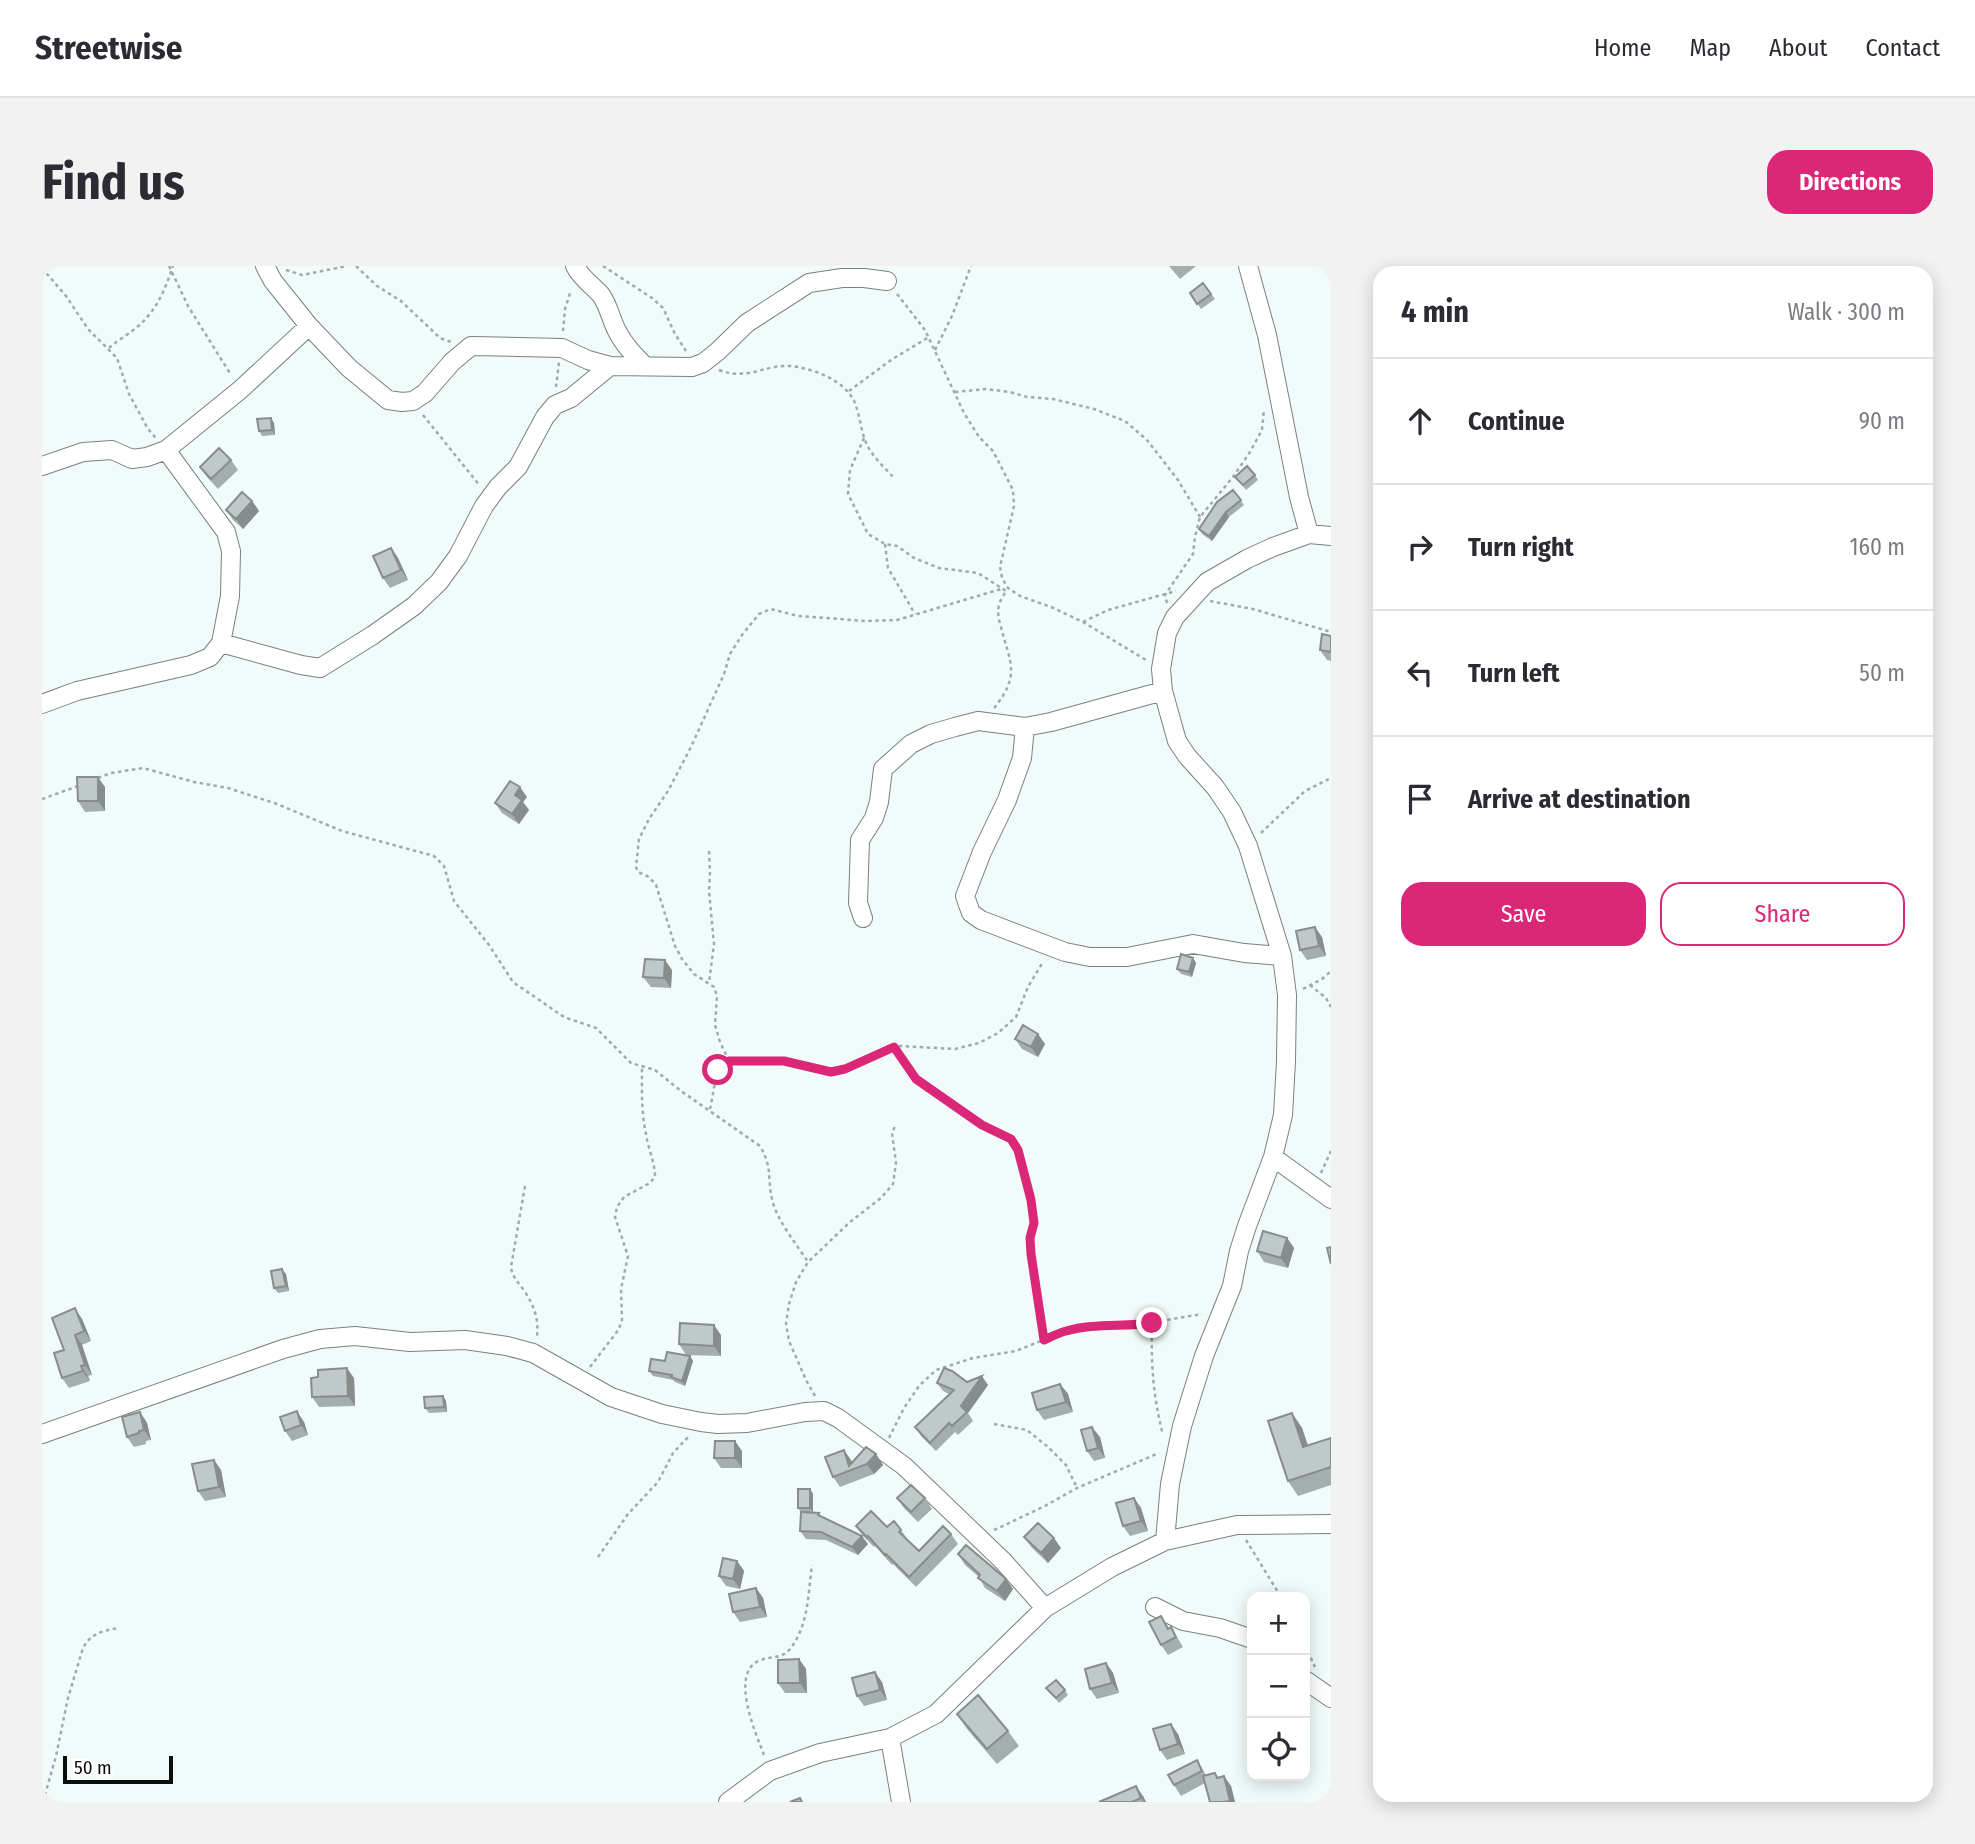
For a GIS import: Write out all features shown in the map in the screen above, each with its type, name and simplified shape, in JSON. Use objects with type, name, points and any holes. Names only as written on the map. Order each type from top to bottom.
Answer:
[{"type":"street","points":[[1248,266],[1266,335],[1309,534]]},
{"type":"street","points":[[274,268],[273,281],[309,326],[349,368],[388,400],[402,402],[413,401],[425,393],[452,362],[471,346],[562,348],[587,360],[610,366],[692,367],[703,363],[717,352],[747,323],[808,283],[853,278],[887,281]]},
{"type":"street","points":[[577,271],[600,295],[624,343],[645,366]]},
{"type":"street","points":[[42,466],[83,452],[112,450],[132,459],[166,450],[240,390],[309,326]]},
{"type":"street","points":[[221,643],[320,668],[414,606],[439,582],[458,556],[490,498],[518,467],[545,417],[555,405],[571,398],[610,366]]},
{"type":"street","points":[[42,704],[77,691],[191,665],[210,657],[221,643],[230,596],[231,551],[226,532],[166,450]]},
{"type":"street","points":[[1165,1541],[1172,1446],[1182,1426],[1200,1367],[1232,1286],[1247,1226],[1273,1157],[1283,1115],[1287,995],[1282,956],[1248,846],[1232,812],[1177,741],[1163,691],[1161,669],[1167,634],[1175,617],[1207,582],[1247,559],[1309,534],[1331,536]]},
{"type":"street","points":[[863,918],[858,903],[860,840],[874,818],[883,769],[911,744],[931,734],[978,721],[1026,727],[1163,691]]},
{"type":"street","points":[[1026,727],[1022,758],[1007,800],[965,896],[971,912],[981,920],[1054,948],[1090,957],[1127,957],[1192,944],[1282,956]]},
{"type":"street","points":[[1273,1157],[1331,1199]]},
{"type":"street","points":[[42,1434],[283,1349],[320,1339],[355,1336],[410,1342],[465,1340],[507,1346],[533,1353],[611,1397],[701,1422],[747,1423],[824,1411],[838,1418],[904,1466],[1003,1561],[1045,1608]]},
{"type":"street","points":[[728,1802],[770,1771],[820,1754],[890,1738],[936,1714],[1045,1608],[1112,1567],[1165,1541],[1237,1525],[1331,1524]]},
{"type":"street","points":[[1155,1607],[1183,1621],[1220,1628],[1247,1637]]},
{"type":"street","points":[[1310,1683],[1331,1698]]},
{"type":"street","points":[[890,1738],[901,1802]]},
{"type":"path","points":[[171,266],[188,306],[240,390]]},
{"type":"path","points":[[274,268],[302,275],[347,266]]},
{"type":"path","points":[[356,266],[377,286],[401,301],[440,338],[471,346]]},
{"type":"path","points":[[603,266],[663,308],[674,334],[688,353],[703,363],[731,375],[748,375],[766,368],[797,367],[841,384],[849,391],[855,404],[867,445],[894,478]]},
{"type":"path","points":[[935,351],[971,266]]},
{"type":"path","points":[[42,268],[88,328],[117,358],[129,394],[148,429],[166,450]]},
{"type":"path","points":[[108,348],[134,330],[153,310],[172,271]]},
{"type":"path","points":[[555,405],[556,374],[562,348],[565,309],[577,271]]},
{"type":"path","points":[[887,281],[929,337],[964,413],[979,438],[993,451],[1013,490],[1014,506],[1000,568],[1007,590]]},
{"type":"path","points":[[849,391],[891,360],[929,337]]},
{"type":"path","points":[[953,392],[986,388],[1027,397],[1053,399],[1094,409],[1125,421],[1147,440],[1178,480],[1200,517]]},
{"type":"path","points":[[413,401],[490,498]]},
{"type":"path","points":[[1175,617],[1169,612],[1165,595],[1193,554],[1200,517],[1233,477],[1262,430],[1265,403]]},
{"type":"path","points":[[865,438],[850,470],[848,494],[867,534],[939,568],[978,573],[1001,589],[1083,622],[1161,669]]},
{"type":"path","points":[[886,544],[888,568],[915,614]]},
{"type":"path","points":[[1083,622],[1108,610],[1207,582]]},
{"type":"path","points":[[729,1061],[715,1025],[718,996],[714,986],[694,974],[681,959],[656,885],[649,877],[638,872],[636,859],[639,839],[691,747],[730,654],[741,635],[759,614],[771,609],[798,616],[866,621],[897,620],[1001,589]]},
{"type":"path","points":[[978,721],[994,708],[1010,683],[1012,660],[998,607],[1007,590]]},
{"type":"path","points":[[1193,597],[1253,609],[1331,632]]},
{"type":"path","points":[[91,781],[143,768],[228,788],[277,804],[342,831],[434,856],[444,866],[454,901],[489,945],[513,982],[564,1017],[596,1028],[631,1063],[656,1070],[681,1091],[760,1146],[768,1159],[772,1201],[808,1262]]},
{"type":"path","points":[[1248,846],[1305,791],[1331,778]]},
{"type":"path","points":[[42,799],[81,785]]},
{"type":"path","points":[[709,850],[709,891],[714,944],[709,983]]},
{"type":"path","points":[[709,1111],[720,1065],[729,1061],[784,1061],[831,1072],[845,1069],[894,1047],[955,1049],[979,1043],[998,1033],[1016,1017],[1028,986],[1054,948]]},
{"type":"path","points":[[1287,995],[1322,979],[1331,971]]},
{"type":"path","points":[[1310,985],[1326,998],[1331,1007]]},
{"type":"path","points":[[894,1047],[916,1079],[982,1125],[1011,1139],[1018,1150],[1031,1200],[1034,1223],[1030,1238],[1031,1254],[1044,1340]]},
{"type":"path","points":[[581,1382],[619,1329],[622,1320],[621,1289],[628,1256],[615,1217],[617,1207],[624,1197],[650,1183],[655,1177],[655,1166],[646,1138],[642,1112],[642,1066]]},
{"type":"path","points":[[824,1411],[806,1380],[789,1341],[786,1324],[789,1304],[796,1282],[808,1262],[850,1222],[881,1198],[893,1184],[896,1163],[892,1133],[896,1124]]},
{"type":"path","points":[[1315,1186],[1331,1151]]},
{"type":"path","points":[[525,1186],[511,1267],[514,1278],[536,1314],[538,1325],[533,1353]]},
{"type":"path","points":[[883,1450],[911,1397],[936,1370],[972,1358],[1016,1351],[1068,1330],[1130,1326],[1223,1310]]},
{"type":"path","points":[[978,1537],[1077,1488],[1172,1446],[1154,1391],[1151,1366],[1152,1323]]},
{"type":"path","points":[[598,1557],[628,1514],[658,1482],[673,1453],[701,1422]]},
{"type":"path","points":[[994,1424],[1027,1430],[1066,1465],[1077,1488]]},
{"type":"path","points":[[1237,1525],[1278,1592]]},
{"type":"path","points":[[770,1771],[747,1703],[747,1674],[750,1667],[759,1660],[784,1655],[804,1626],[812,1565]]},
{"type":"path","points":[[43,1802],[83,1648],[94,1635],[118,1629]]},
{"type":"building","points":[[1203,283],[1211,294],[1197,304],[1190,293]]},
{"type":"building","points":[[271,418],[272,430],[259,431],[257,419]]},
{"type":"building","points":[[219,448],[231,460],[211,479],[200,467]]},
{"type":"building","points":[[1247,466],[1255,475],[1243,485],[1235,477]]},
{"type":"building","points":[[1233,490],[1241,500],[1226,512],[1209,536],[1199,529],[1217,502]]},
{"type":"building","points":[[242,492],[252,501],[236,519],[226,510]]},
{"type":"building","points":[[391,548],[401,570],[383,578],[373,556]]},
{"type":"building","points":[[1322,634],[1331,636],[1331,652],[1320,650]]},
{"type":"building","points":[[77,777],[98,777],[98,801],[78,801]]},
{"type":"building","points":[[510,781],[520,787],[515,795],[522,800],[512,814],[495,803]]},
{"type":"building","points":[[1315,927],[1319,946],[1300,950],[1296,931]]},
{"type":"building","points":[[1181,954],[1193,958],[1189,972],[1177,969]]},
{"type":"building","points":[[645,959],[665,960],[664,978],[643,977]]},
{"type":"building","points":[[1023,1025],[1038,1034],[1031,1047],[1015,1039]]},
{"type":"building","points":[[1263,1231],[1287,1238],[1281,1258],[1257,1251]]},
{"type":"building","points":[[1331,1247],[1331,1264],[1327,1248]]},
{"type":"building","points":[[282,1269],[286,1286],[274,1288],[271,1271]]},
{"type":"building","points":[[75,1308],[84,1331],[75,1335],[85,1365],[81,1366],[83,1371],[62,1378],[54,1353],[64,1350],[52,1318]]},
{"type":"building","points":[[680,1323],[714,1325],[714,1346],[679,1344]]},
{"type":"building","points":[[667,1352],[690,1356],[682,1381],[671,1377],[672,1375],[649,1371],[651,1359],[665,1361]]},
{"type":"building","points":[[347,1368],[348,1396],[312,1397],[311,1378],[318,1377],[318,1370]]},
{"type":"building","points":[[944,1368],[967,1382],[982,1376],[961,1406],[967,1412],[952,1426],[949,1423],[930,1443],[915,1427],[954,1390],[937,1383]]},
{"type":"building","points":[[1060,1384],[1066,1402],[1037,1410],[1032,1393]]},
{"type":"building","points":[[443,1396],[444,1407],[425,1408],[424,1397]]},
{"type":"building","points":[[297,1411],[301,1425],[285,1431],[280,1417]]},
{"type":"building","points":[[140,1412],[144,1430],[127,1437],[122,1417]]},
{"type":"building","points":[[1292,1413],[1303,1447],[1331,1438],[1331,1467],[1288,1481],[1268,1421]]},
{"type":"building","points":[[1092,1427],[1098,1448],[1087,1451],[1081,1430]]},
{"type":"building","points":[[715,1441],[735,1441],[735,1458],[714,1458]]},
{"type":"building","points":[[866,1447],[876,1454],[867,1464],[833,1477],[825,1457],[844,1450],[849,1466]]},
{"type":"building","points":[[214,1460],[219,1487],[198,1491],[192,1464]]},
{"type":"building","points":[[911,1485],[925,1498],[911,1512],[897,1498]]},
{"type":"building","points":[[798,1489],[810,1489],[810,1508],[798,1508]]},
{"type":"building","points":[[1134,1498],[1141,1521],[1123,1526],[1116,1503]]},
{"type":"building","points":[[871,1511],[887,1527],[894,1521],[901,1530],[899,1532],[919,1551],[943,1526],[951,1534],[909,1577],[856,1526]]},
{"type":"building","points":[[801,1512],[819,1513],[818,1515],[862,1536],[852,1547],[821,1532],[800,1531]]},
{"type":"building","points":[[1038,1523],[1054,1538],[1041,1553],[1024,1537]]},
{"type":"building","points":[[966,1545],[1006,1579],[997,1591],[978,1578],[980,1575],[958,1554]]},
{"type":"building","points":[[723,1558],[737,1561],[733,1579],[719,1576]]},
{"type":"building","points":[[756,1588],[760,1607],[733,1612],[729,1594]]},
{"type":"building","points":[[1161,1616],[1176,1637],[1161,1645],[1149,1622]]},
{"type":"building","points":[[799,1659],[800,1683],[778,1683],[778,1660]]},
{"type":"building","points":[[1106,1663],[1112,1683],[1090,1689],[1085,1669]]},
{"type":"building","points":[[875,1672],[880,1690],[857,1696],[852,1678]]},
{"type":"building","points":[[1056,1680],[1065,1690],[1056,1698],[1046,1688]]},
{"type":"building","points":[[978,1695],[1008,1731],[987,1749],[957,1714]]},
{"type":"building","points":[[1171,1724],[1178,1744],[1160,1750],[1153,1729]]},
{"type":"building","points":[[1197,1760],[1202,1771],[1174,1785],[1168,1775]]},
{"type":"building","points":[[1215,1773],[1217,1778],[1224,1776],[1230,1801],[1210,1802],[1203,1776]]},
{"type":"building","points":[[1136,1786],[1141,1798],[1132,1802],[1099,1802]]},
{"type":"route","points":[[718,1070],[720,1065],[729,1061],[784,1061],[831,1072],[845,1069],[894,1047],[916,1079],[982,1125],[1011,1139],[1018,1150],[1031,1200],[1034,1223],[1030,1238],[1031,1254],[1044,1340],[1068,1330],[1152,1323]]}]
